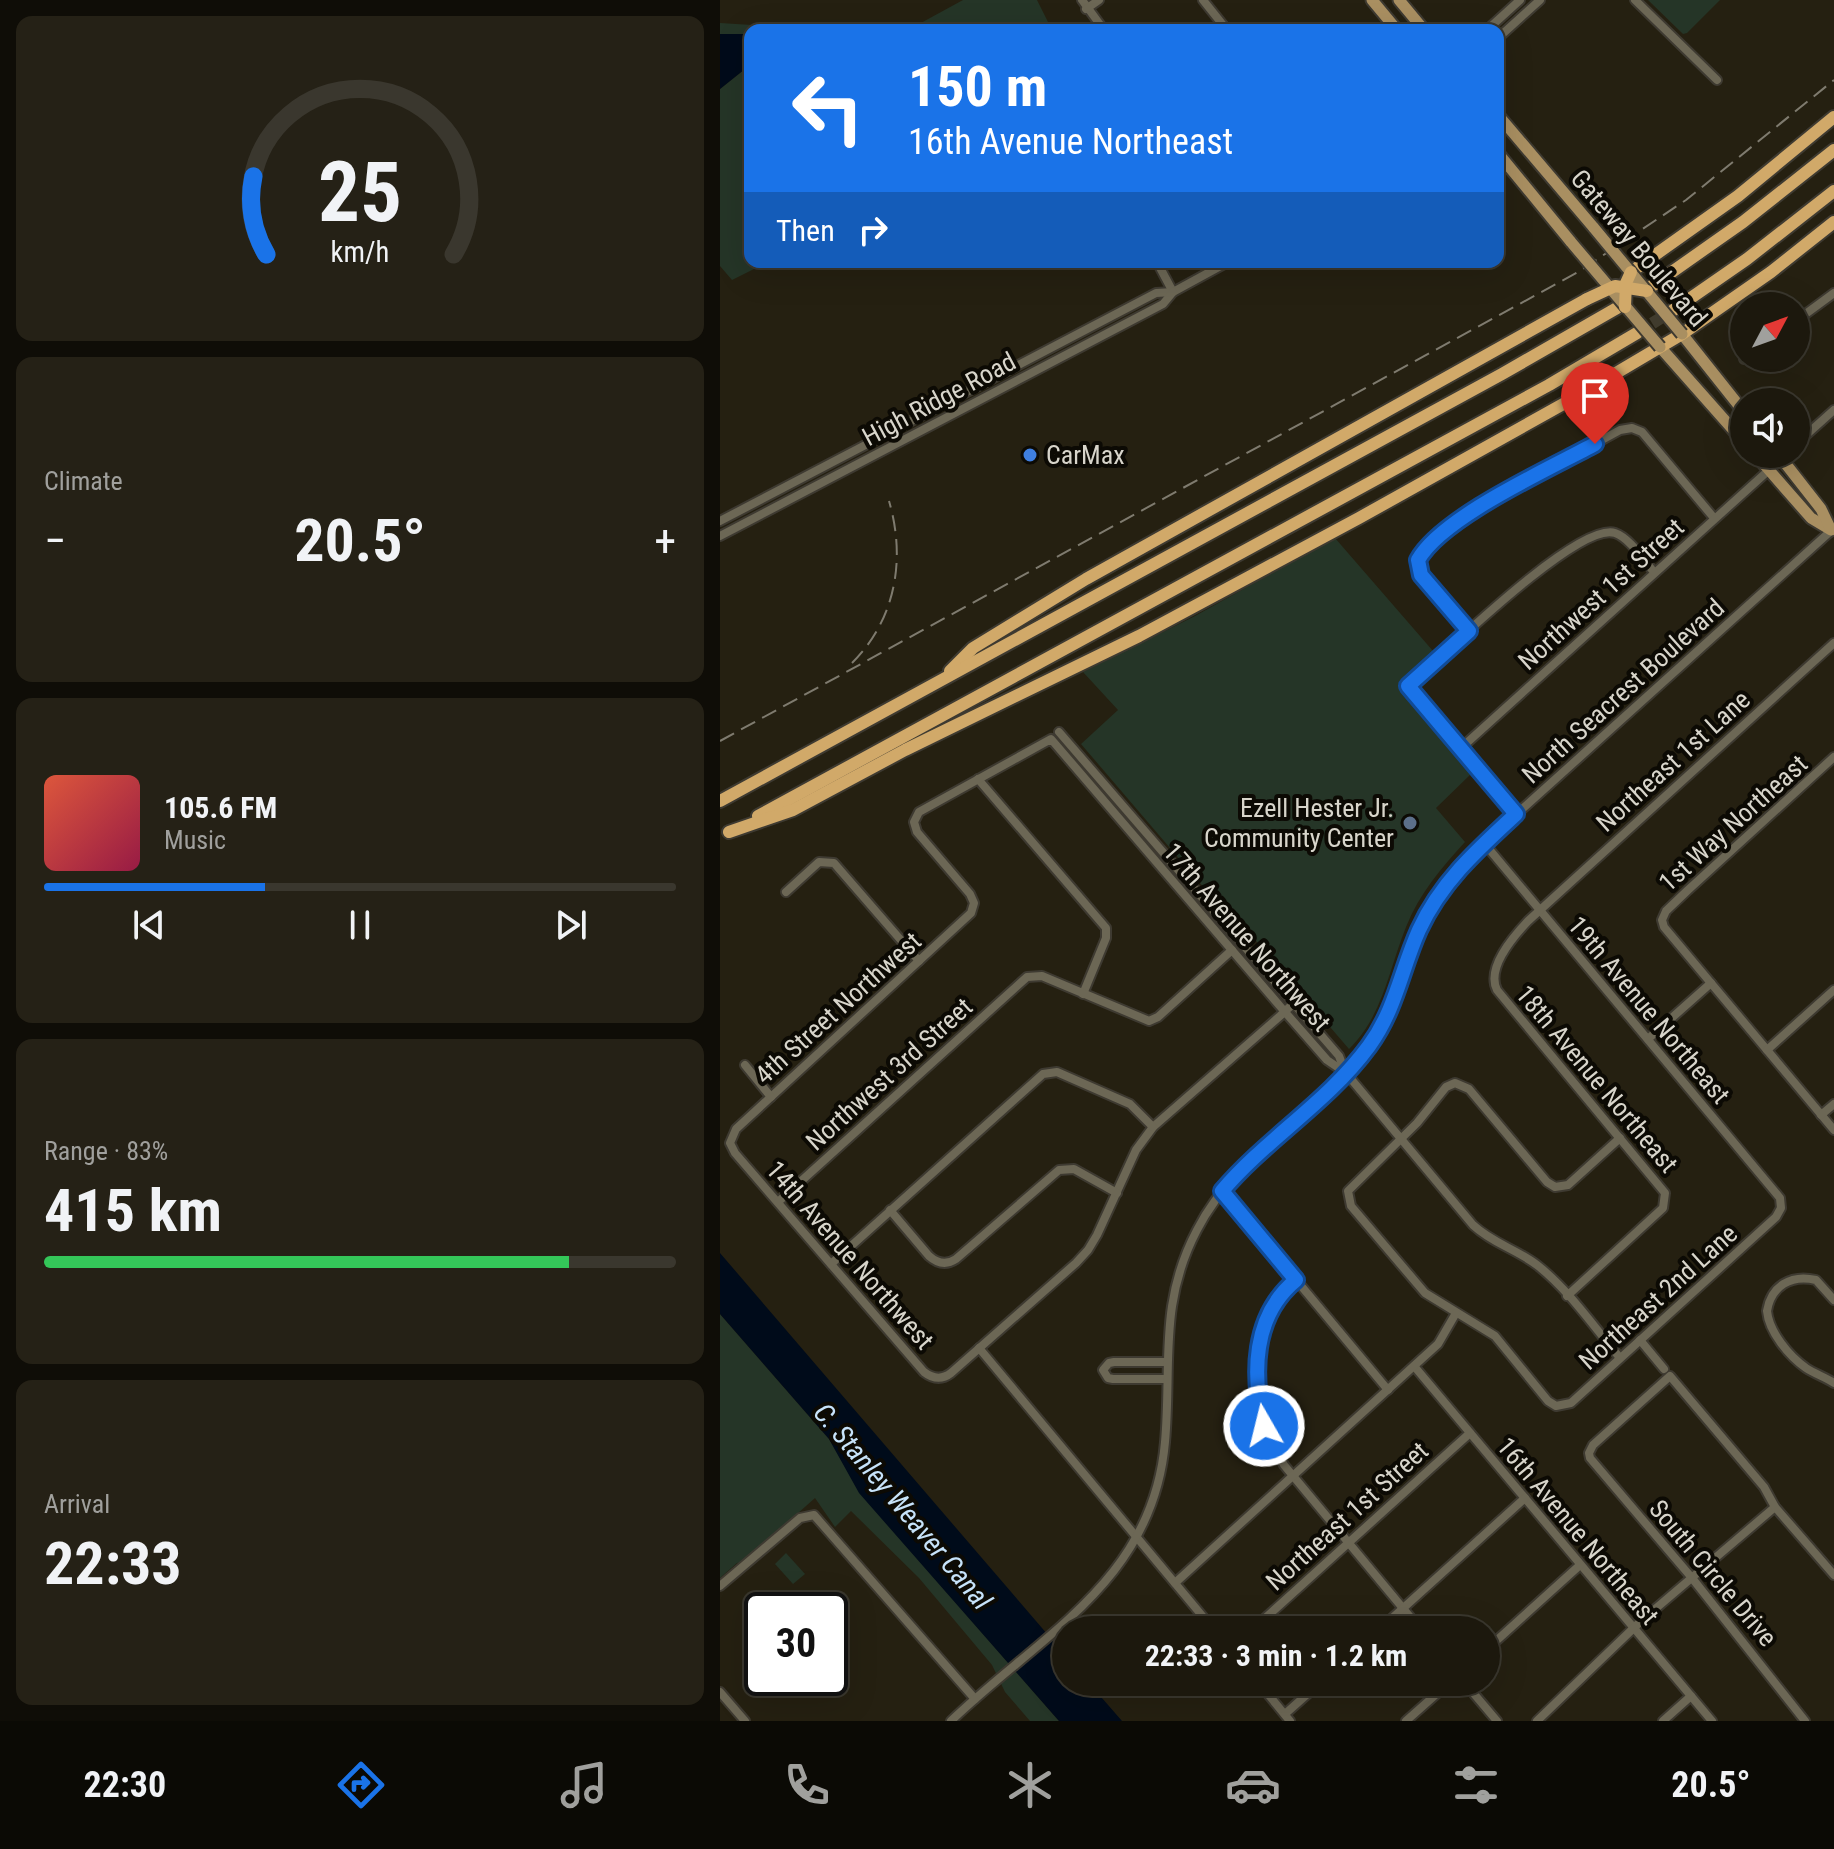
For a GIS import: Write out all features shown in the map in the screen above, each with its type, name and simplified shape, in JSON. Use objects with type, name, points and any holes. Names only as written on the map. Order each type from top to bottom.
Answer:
[{"type":"highway","points":[[720,801],[1621,308],[1634,270],[1738,196],[1834,117]]},
{"type":"highway","points":[[939,682],[973,648],[1074,586],[1587,299],[1609,287],[1649,288],[1753,214],[1834,150]]},
{"type":"highway","points":[[1672,311],[1747,259],[1834,191]]},
{"type":"highway","points":[[724,834],[793,810],[905,750],[1163,624],[1554,410],[1682,334],[1782,264],[1834,222]]},
{"type":"highway","points":[[724,834],[1504,410],[1637,333]]},
{"type":"main road","points":[[1372,0],[1392,24]]},
{"type":"main road","points":[[1399,0],[1419,24]]},
{"type":"main road","name":"Gateway Boulevard","points":[[1504,122],[1649,288],[1730,394]]},
{"type":"main road","name":"Gateway Boulevard","points":[[1504,160],[1609,287],[1621,308],[1730,426]]},
{"type":"main road","points":[[1791,468],[1833,531]]},
{"type":"main road","points":[[1769,470],[1811,518],[1833,531]]},
{"type":"street","points":[[1099,0],[1084,4],[1099,24]]},
{"type":"street","points":[[1203,0],[1222,24]]},
{"type":"street","points":[[1494,24],[1520,0]]},
{"type":"street","points":[[1504,33],[1540,0]]},
{"type":"street","points":[[1635,0],[1717,80]]},
{"type":"street","points":[[1160,268],[1173,292]]},
{"type":"street","name":"High Ridge Road","points":[[720,536],[1163,304],[1173,292],[1217,268]]},
{"type":"street","name":"High Ridge Road","points":[[720,521],[1156,293],[1173,292]]},
{"type":"street","points":[[1810,311],[1834,293]]},
{"type":"street","points":[[1073,336],[1079,347]]},
{"type":"street","points":[[1810,431],[1834,410]]},
{"type":"street","points":[[1469,631],[1421,575],[1418,565],[1426,549],[1469,513],[1620,430],[1632,428],[1642,432],[1714,518]]},
{"type":"street","points":[[875,440],[881,452]]},
{"type":"street","name":"Northwest 1st Street","points":[[1460,749],[1769,470]]},
{"type":"street","points":[[751,505],[757,516]]},
{"type":"street","name":"North Seacrest Boulevard","points":[[957,1719],[975,1699],[1051,1635],[1109,1580],[1137,1538],[1162,1466],[1168,1319],[1178,1274],[1196,1230],[1222,1191],[1250,1160],[1346,1073],[1368,1047],[1389,1013],[1418,932],[1434,901],[1458,869],[1484,843],[1833,531]]},
{"type":"street","points":[[1516,814],[1408,686],[1541,567],[1603,534],[1619,535],[1654,572]]},
{"type":"street","name":"Northeast 1st Lane","points":[[1540,909],[1834,643]]},
{"type":"street","name":"17th Avenue Northwest","points":[[1059,732],[1339,1056],[1346,1073]]},
{"type":"street","name":"17th Avenue Northwest","points":[[978,779],[1051,739],[1327,1060],[1346,1073]]},
{"type":"street","name":"1st Way Northeast","points":[[1711,983],[1664,927],[1662,920],[1666,911],[1834,757]]},
{"type":"street","points":[[978,779],[1106,928],[1106,938],[1083,994],[1144,1020],[1154,1019],[1232,950]]},
{"type":"street","name":"4th Street Northwest","points":[[730,1143],[736,1129],[968,917],[974,903],[970,894],[917,832],[914,822],[923,809],[978,779]]},
{"type":"street","name":"19th Avenue Northeast","points":[[1484,843],[1781,1203]]},
{"type":"street","points":[[786,892],[819,862],[834,863],[919,961]]},
{"type":"street","name":"18th Avenue Northeast","points":[[1540,909],[1506,949],[1494,976],[1494,986],[1662,1189],[1666,1198],[1663,1208],[1567,1296]]},
{"type":"street","name":"Northwest 3rd Street","points":[[778,1202],[1027,977],[1042,976],[1083,994]]},
{"type":"street","points":[[1648,1039],[1711,983],[1834,1130]]},
{"type":"street","points":[[1767,1050],[1834,990]]},
{"type":"street","name":"14th Avenue Northwest","points":[[730,1143],[735,1153],[928,1375],[937,1378],[947,1376],[1076,1263],[1097,1235],[1136,1150],[1153,1127],[1294,1003]]},
{"type":"street","points":[[745,1065],[771,1097]]},
{"type":"street","points":[[831,1264],[1043,1074],[1057,1072],[1130,1104],[1153,1127]]},
{"type":"street","points":[[1346,1073],[1481,1233],[1536,1264],[1620,1358]]},
{"type":"street","points":[[1175,1583],[1442,1340],[1456,1313],[1425,1293],[1351,1206],[1347,1197],[1350,1187],[1401,1140],[1446,1087],[1460,1084],[1469,1089],[1547,1182],[1555,1187],[1568,1185],[1620,1138]]},
{"type":"street","points":[[1821,1115],[1834,1104]]},
{"type":"street","points":[[890,1210],[929,1256],[937,1262],[947,1263],[956,1259],[1059,1170],[1074,1169],[1117,1193]]},
{"type":"street","points":[[1222,1191],[1388,1390]]},
{"type":"street","name":"Northeast 2nd Lane","points":[[1456,1313],[1495,1336],[1552,1404],[1562,1407],[1571,1403],[1776,1217],[1781,1203]]},
{"type":"street","points":[[1834,1300],[1816,1280],[1795,1279],[1775,1290],[1767,1311],[1774,1331],[1794,1358],[1834,1383]]},
{"type":"street","points":[[1296,1280],[1269,1312],[1259,1346],[1259,1394],[1264,1426],[1278,1456],[1293,1476],[1410,1616]]},
{"type":"street","points":[[1640,1340],[1834,1575]]},
{"type":"street","points":[[979,1348],[1202,1616]]},
{"type":"street","points":[[1166,1362],[1114,1362],[1103,1370],[1108,1378],[1113,1379],[1166,1379]]},
{"type":"street","name":"16th Avenue Northeast","points":[[1414,1366],[1712,1721]]},
{"type":"street","name":"South Circle Drive","points":[[1667,1373],[1593,1445],[1590,1458],[1692,1578],[1805,1721]]},
{"type":"street","name":"Northeast 1st Street","points":[[1267,1616],[1470,1433]]},
{"type":"street","points":[[1394,1616],[1525,1498]]},
{"type":"street","points":[[1537,1721],[1635,1628],[1775,1507]]},
{"type":"street","points":[[720,1586],[800,1518],[814,1515],[975,1699]]},
{"type":"street","points":[[1500,1637],[1580,1565]]},
{"type":"street","points":[[720,1692],[745,1721]]},
{"type":"street","points":[[1270,1696],[1288,1718],[1308,1696]]},
{"type":"street","points":[[1406,1721],[1434,1696]]},
{"type":"street","points":[[1476,1696],[1497,1721]]},
{"type":"street","points":[[1663,1721],[1691,1696]]},
{"type":"green space","points":[[963,0],[1037,0],[1049,24],[919,24]]},
{"type":"green space","points":[[1648,0],[1720,0],[1683,34]]},
{"type":"green space","points":[[720,23],[744,24],[744,34],[720,34]]},
{"type":"green space","points":[[744,70],[744,268],[756,268],[732,280],[720,266],[720,89]]},
{"type":"green space","points":[[1335,538],[1433,651],[1398,685],[1472,773],[1436,808],[1465,842],[1417,903],[1377,1007],[1361,1036],[1349,1049],[1244,927],[1235,924],[1081,744],[1118,710],[1083,672],[1195,616]]},
{"type":"green space","points":[[720,1314],[829,1439],[860,1493],[1059,1721],[1030,1721],[1005,1692],[992,1665],[919,1578],[851,1511],[835,1527],[815,1498],[743,1562],[737,1563],[720,1578]]},
{"type":"green space","points":[[786,1553],[805,1574],[793,1584],[775,1564]]},
{"type":"water","points":[[720,34],[744,34],[744,70],[720,89]]},
{"type":"water","name":"C. Stanley Weaver Canal","points":[[720,1253],[1052,1640],[1052,1696],[1100,1696],[1122,1721],[1059,1721],[859,1493],[829,1439],[720,1314]]},
{"type":"tunnel","points":[[1637,333],[1672,311]]},
{"type":"railway","points":[[720,741],[1578,272],[1686,200],[1834,80]]},
{"type":"railway","points":[[852,663],[879,627],[893,587],[897,545],[889,501]]},
{"type":"place","name":"CarMax","points":[[1030,455]]},
{"type":"place","name":"Ezell Hester Jr. Community Center","points":[[1410,823]]},
{"type":"route","points":[[1264,1426],[1259,1394],[1260,1334],[1272,1306],[1296,1280],[1222,1191],[1250,1160],[1340,1079],[1368,1047],[1389,1013],[1418,932],[1434,901],[1471,855],[1516,814],[1408,686],[1469,631],[1421,575],[1418,560],[1426,549],[1469,513],[1595,444]]}]
